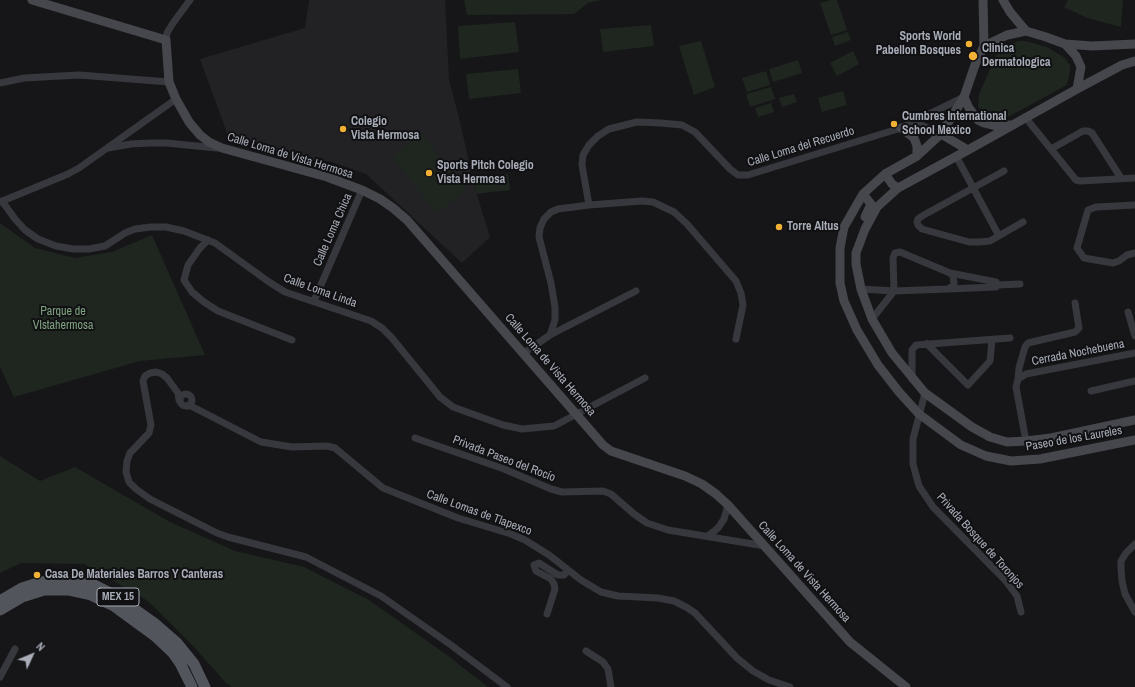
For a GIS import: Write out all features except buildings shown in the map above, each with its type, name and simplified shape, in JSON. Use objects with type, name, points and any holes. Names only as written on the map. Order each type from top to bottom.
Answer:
[{"type":"main road","points":[[32,0],[166,40]]},
{"type":"main road","points":[[984,0],[984,46],[975,65],[964,97],[968,108],[978,120],[984,123],[996,126],[1012,124],[1122,65],[1135,61]]},
{"type":"main road","points":[[1003,0],[1010,12],[1026,31]]},
{"type":"main road","points":[[984,46],[1007,35],[1026,31],[1065,44],[1092,46],[1135,44]]},
{"type":"main road","name":"Calle Loma de Vista Hermosa","points":[[166,40],[169,82],[188,122],[200,135],[209,142],[222,148],[327,177],[362,190],[380,199],[407,220],[603,445],[611,451],[685,476],[702,484],[716,494],[728,505],[850,642],[906,687]]},
{"type":"main road","points":[[1065,44],[1076,56],[1081,67],[1077,89]]},
{"type":"main road","name":"Paseo de los Laureles","points":[[964,97],[941,134],[917,156],[886,174],[863,194],[844,227],[840,248],[840,283],[844,301],[857,330],[878,365],[898,392],[919,414],[962,445],[986,456],[1012,461],[1040,459],[1135,440]]},
{"type":"main road","name":"Paseo de los Laureles","points":[[1012,124],[968,150],[909,181],[898,188],[877,207],[865,229],[856,253],[856,264],[861,289],[872,319],[892,353],[925,393],[972,427],[990,437],[1007,442],[1026,442],[1135,420]]},
{"type":"main road","points":[[901,128],[914,138],[917,146],[917,156]]},
{"type":"main road","points":[[941,134],[968,150]]},
{"type":"main road","points":[[901,165],[906,172],[909,181]]},
{"type":"main road","points":[[886,174],[892,184],[898,188]]},
{"type":"main road","points":[[856,253],[854,240],[871,204],[863,194]]},
{"type":"main road","name":"MEX 15","points":[[0,601],[22,588],[41,582],[63,579],[94,585],[116,596],[154,623],[177,643],[194,664],[205,687]]},
{"type":"main road","name":"MEX 15","points":[[0,610],[22,597],[44,590],[68,590],[90,595],[114,606],[155,636],[180,663],[192,687]]},
{"type":"street","points":[[166,40],[167,33],[190,0]]},
{"type":"street","points":[[0,83],[24,78],[80,76],[169,82]]},
{"type":"street","name":"Calle Loma del Recuerdo","points":[[589,205],[582,165],[583,155],[589,145],[609,128],[637,122],[682,125],[695,132],[730,169],[738,175],[748,176],[901,128],[964,97]]},
{"type":"street","points":[[1,202],[68,174],[176,99]]},
{"type":"street","points":[[1025,117],[1076,180],[1135,178]]},
{"type":"street","points":[[914,122],[941,134]]},
{"type":"street","points":[[1051,149],[1083,132],[1088,131],[1092,133],[1121,178]]},
{"type":"street","points":[[106,149],[131,144],[151,143],[222,148]]},
{"type":"street","points":[[956,156],[999,236]]},
{"type":"street","points":[[1004,171],[918,219],[918,225],[922,229],[969,242],[990,241],[1023,222]]},
{"type":"street","name":"Calle Loma Chica","points":[[314,301],[362,190]]},
{"type":"street","points":[[550,335],[555,320],[555,307],[551,283],[539,237],[540,228],[544,220],[551,212],[558,209],[642,201],[653,202],[674,212],[687,224],[736,281],[742,293],[742,310],[736,339]]},
{"type":"street","name":"Calle Loma Linda","points":[[1,202],[25,230],[38,239],[56,246],[89,249],[105,246],[125,233],[135,229],[151,227],[166,227],[184,231],[215,243],[285,292],[371,321],[382,328],[392,338],[440,397],[453,407],[491,421],[522,429],[554,426],[645,378]]},
{"type":"street","points":[[1135,204],[1096,207],[1088,210],[1078,248],[1084,258],[1113,263],[1119,261],[1126,255],[1135,253]]},
{"type":"street","points":[[208,240],[200,248],[188,265],[184,280],[192,292],[218,311],[292,340]]},
{"type":"street","points":[[872,319],[894,291],[893,255],[898,252],[950,273],[996,282],[998,285]]},
{"type":"street","points":[[948,290],[954,283],[953,276],[950,273]]},
{"type":"street","points":[[861,289],[894,291],[948,290],[1020,284]]},
{"type":"street","points":[[524,353],[550,335],[636,291]]},
{"type":"street","points":[[1018,379],[1019,368],[1028,343],[1075,332],[1079,328],[1075,304]]},
{"type":"street","points":[[1128,312],[1135,336]]},
{"type":"street","points":[[912,379],[912,350],[916,345],[1010,338]]},
{"type":"street","points":[[927,344],[968,384],[990,361],[992,340]]},
{"type":"street","name":"Cerrada Nochebuena","points":[[1026,442],[1016,387],[1018,379],[1026,374],[1135,353]]},
{"type":"street","points":[[180,400],[178,393],[167,378],[162,374],[150,372],[145,376],[143,381],[151,425],[149,433],[130,453],[127,461],[126,472],[129,482],[136,490],[150,499],[218,533],[228,537],[306,557],[381,596],[451,645],[507,687]]},
{"type":"street","points":[[1091,391],[1135,381]]},
{"type":"street","name":"Privada Bosque de Toronjos","points":[[925,393],[913,439],[913,464],[919,486],[932,507],[1005,580],[1017,596],[1021,612]]},
{"type":"street","name":"Calle Lomas de Tlapexco","points":[[189,405],[192,402],[191,398],[188,394],[184,394],[181,396],[180,400],[182,405],[189,405],[261,442],[292,446],[328,446],[335,448],[383,488],[458,518],[511,534],[525,540],[549,554],[581,580],[601,592],[618,596],[658,598],[674,601],[695,613],[737,658],[752,671],[769,680],[790,687]]},
{"type":"street","name":"Privada Paseo del Rocío","points":[[415,438],[504,469],[556,491],[575,493],[603,491],[611,494],[647,523],[668,530],[765,546]]},
{"type":"street","points":[[708,536],[718,528],[724,519],[728,505]]},
{"type":"street","points":[[1135,544],[1126,553],[1121,561],[1121,568],[1124,594],[1135,612]]},
{"type":"street","points":[[547,614],[555,589],[554,584],[551,579],[536,571],[534,565],[539,563],[558,575],[564,575],[568,570]]},
{"type":"street","points":[[0,677],[15,649]]},
{"type":"street","points":[[586,651],[603,662],[608,669],[611,687]]},
{"type":"shaded area","name":"Colegio Vista Hermosa","points":[[309,0],[445,0],[449,79],[474,185],[490,237],[462,263],[366,174],[332,162],[285,155],[227,133],[200,59],[305,28]]},
{"type":"green space","points":[[464,0],[601,0],[588,3],[574,14],[467,15]]},
{"type":"green space","points":[[837,0],[847,30],[831,35],[820,3]]},
{"type":"green space","points":[[1068,0],[1123,0],[1121,27],[1087,18],[1064,7]]},
{"type":"green space","points":[[515,22],[519,52],[460,59],[458,26]]},
{"type":"green space","points":[[651,25],[654,46],[603,52],[600,29]]},
{"type":"green space","points":[[848,32],[851,40],[835,46],[832,37]]},
{"type":"green space","points":[[701,41],[715,87],[694,95],[679,46]]},
{"type":"green space","points":[[1018,41],[1026,41],[1047,47],[1065,58],[1070,65],[1067,85],[1008,117],[991,120],[979,109],[979,94],[996,56],[1003,49]]},
{"type":"green space","points":[[853,51],[859,64],[837,76],[830,63]]},
{"type":"green space","points":[[798,60],[802,73],[773,82],[769,69]]},
{"type":"green space","points":[[518,69],[521,93],[469,99],[466,74]]},
{"type":"green space","points":[[766,71],[770,85],[747,92],[742,78]]},
{"type":"green space","points":[[771,87],[775,99],[750,107],[746,94]]},
{"type":"green space","points":[[843,91],[847,105],[822,112],[818,98]]},
{"type":"green space","points":[[794,94],[797,102],[782,107],[779,98]]},
{"type":"green space","points":[[771,103],[774,112],[758,117],[755,108]]},
{"type":"green space","name":"Sports Pitch Colegio Vista Hermosa","points":[[421,134],[467,189],[437,213],[392,157]]},
{"type":"green space","points":[[508,174],[510,190],[476,194],[474,177]]},
{"type":"green space","name":"Parque de VIstahermosa","points":[[0,223],[35,248],[75,258],[112,252],[152,235],[205,355],[140,361],[14,397],[0,367]]},
{"type":"green space","points":[[0,456],[40,481],[75,467],[170,522],[235,551],[304,567],[369,600],[447,655],[488,687],[232,687],[226,683],[195,648],[148,601],[84,564],[21,563],[0,573]]},
{"type":"place","name":"Sports World Pabellon Bosques","points":[[969,44]]},
{"type":"place","name":"Clinica Dermatologica","points":[[973,56]]},
{"type":"place","name":"Cumbres International School Mexico","points":[[894,124]]},
{"type":"place","name":"Colegio Vista Hermosa","points":[[343,129]]},
{"type":"place","name":"Sports Pitch Colegio Vista Hermosa","points":[[429,173]]},
{"type":"place","name":"Torre Altus","points":[[779,227]]},
{"type":"place","name":"Casa De Materiales Barros Y Canteras","points":[[37,575]]}]
